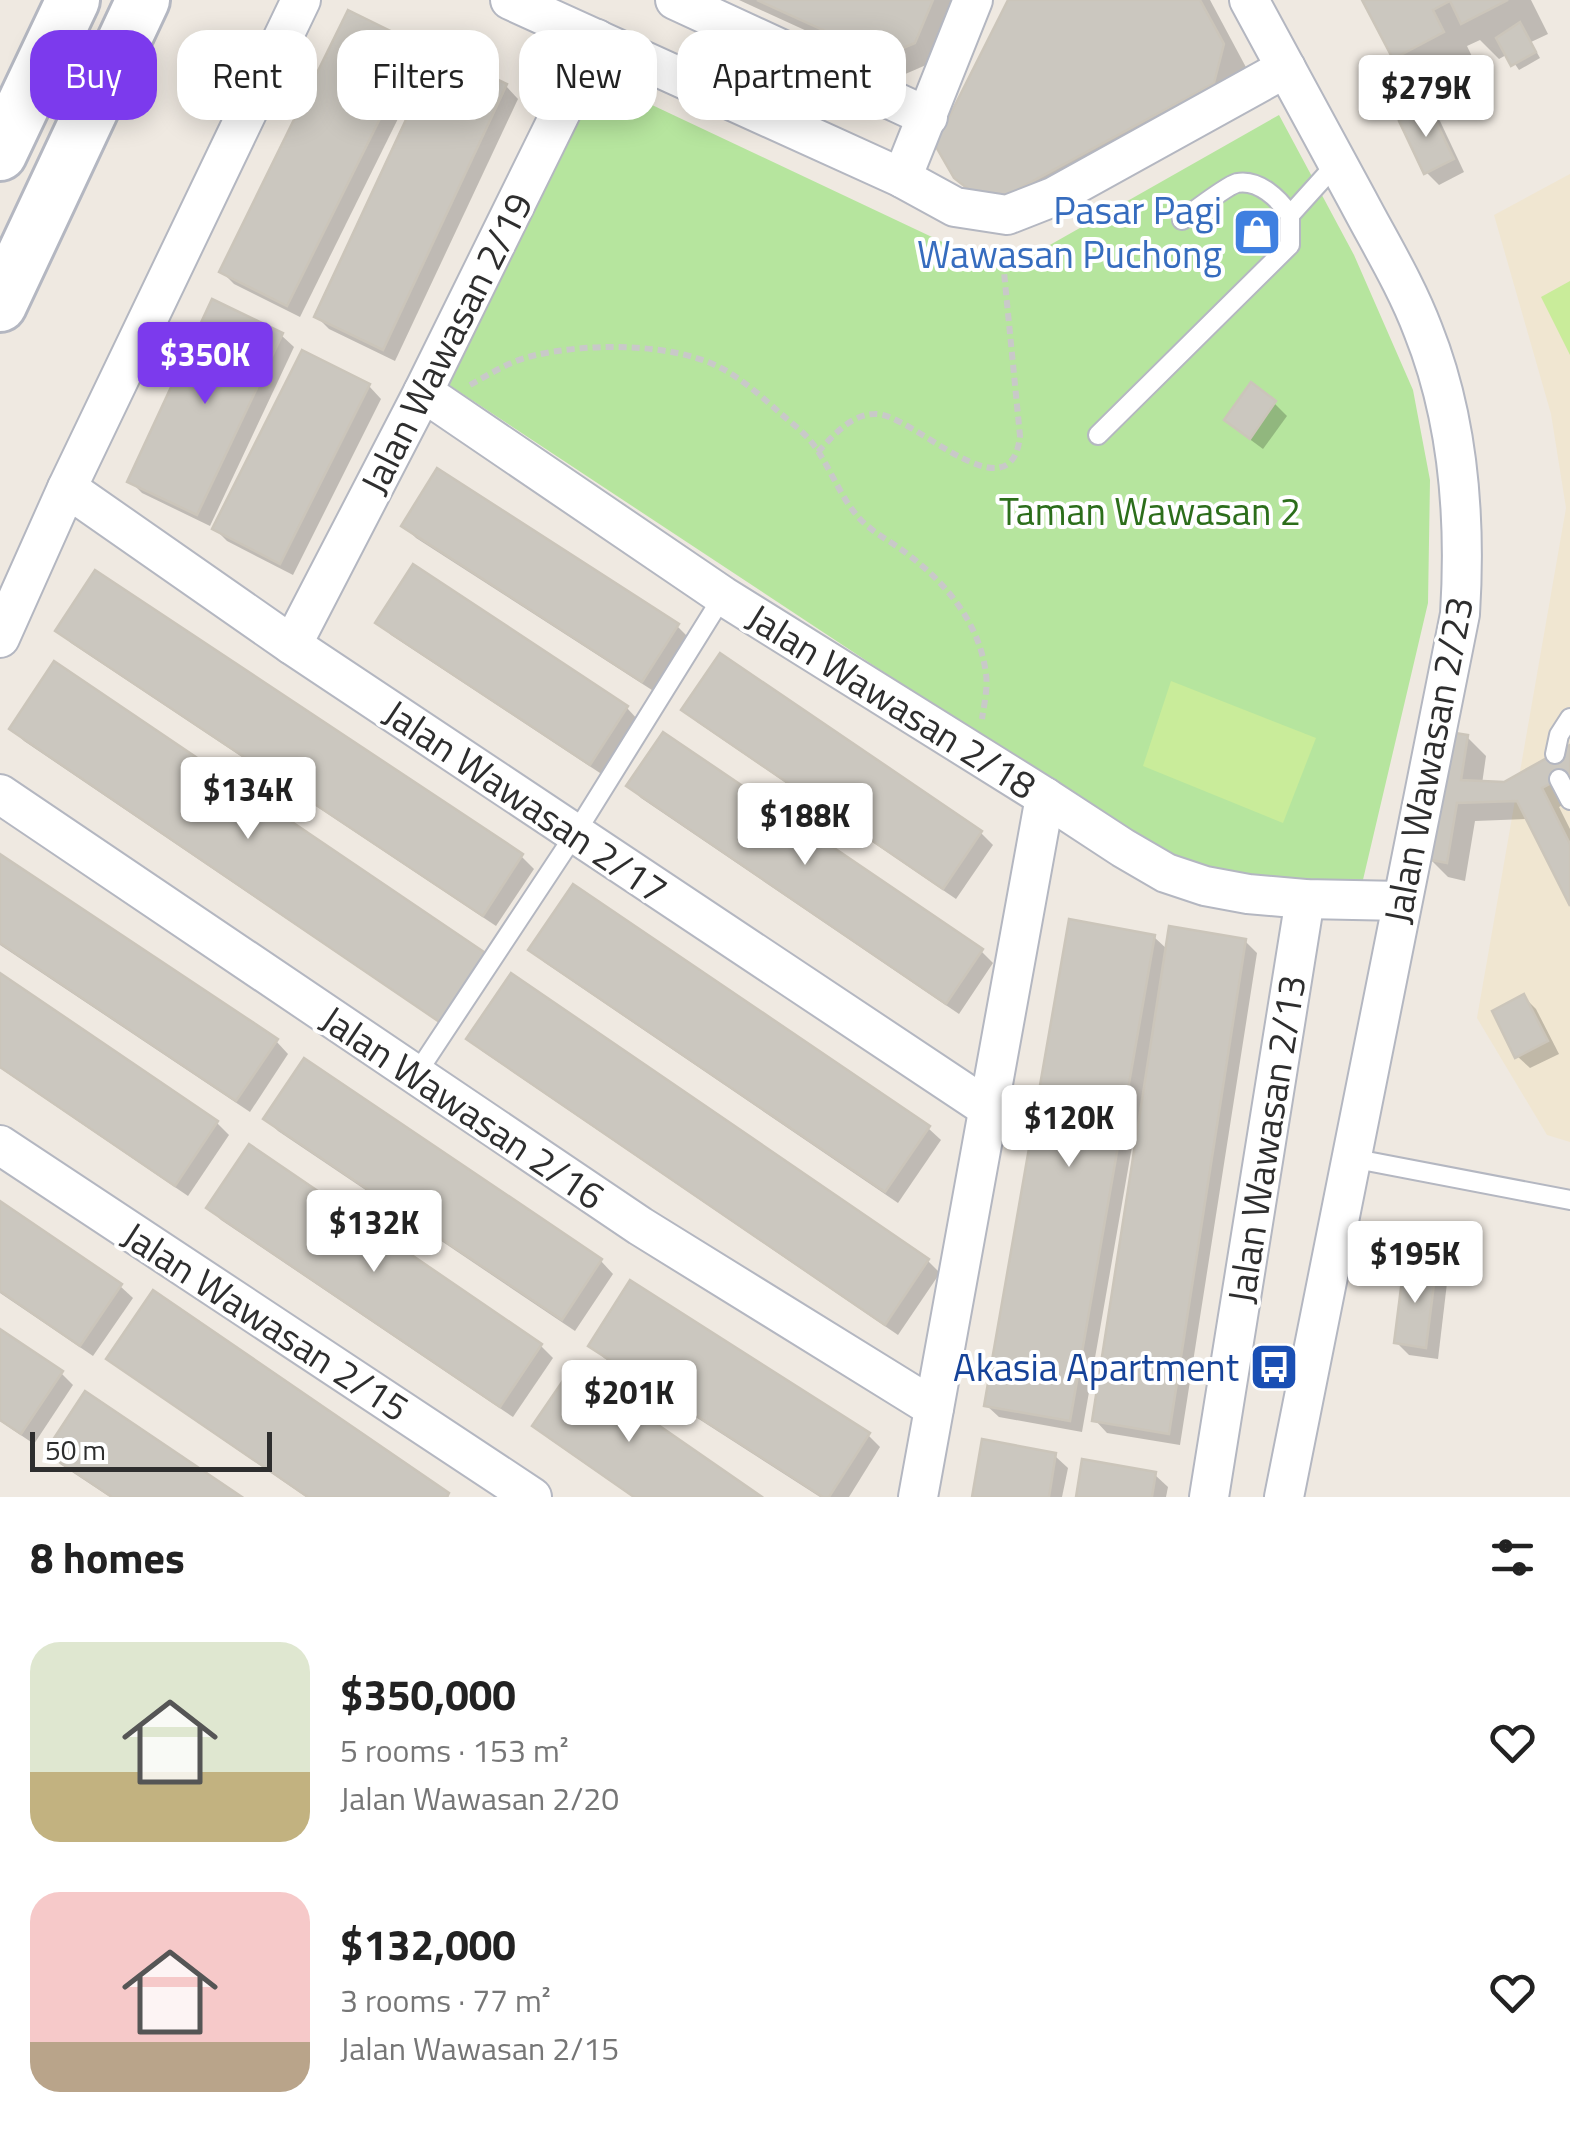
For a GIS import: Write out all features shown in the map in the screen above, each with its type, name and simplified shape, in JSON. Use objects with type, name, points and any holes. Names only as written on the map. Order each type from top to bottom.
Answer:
[{"type":"main road","points":[[0,154],[72,0]]},
{"type":"main road","points":[[0,305],[144,0]]},
{"type":"street","points":[[0,638],[301,0]]},
{"type":"street","points":[[510,0],[577,30]]},
{"type":"street","points":[[676,0],[928,117]]},
{"type":"street","points":[[902,178],[973,0]]},
{"type":"street","name":"Jalan Wawasan 2/23","points":[[1250,0],[1423,329],[1453,439],[1461,497],[1463,563],[1460,614],[1284,1497]]},
{"type":"street","points":[[657,66],[902,178],[955,207],[1007,215],[1053,197],[1286,68]]},
{"type":"street","name":"Jalan Wawasan 2/19","points":[[292,645],[557,120]]},
{"type":"street","name":"Jalan Wawasan 2/18","points":[[423,392],[723,596],[1166,873],[1233,892],[1305,900],[1402,901]]},
{"type":"street","name":"Jalan Wawasan 2/17","points":[[68,488],[292,645],[989,1109]]},
{"type":"street","name":"Jalan Wawasan 2/16","points":[[0,794],[640,1226],[934,1408]]},
{"type":"street","points":[[918,1497],[1046,797]]},
{"type":"street","name":"Jalan Wawasan 2/13","points":[[1209,1497],[1305,900]]},
{"type":"street","name":"Jalan Wawasan 2/15","points":[[0,1145],[532,1497]]},
{"type":"lane","points":[[1290,215],[1337,163]]},
{"type":"lane","points":[[1098,435],[1290,245],[1290,215],[1272,194],[1255,184],[1235,183],[1182,220]]},
{"type":"lane","points":[[416,1076],[576,834],[723,596]]},
{"type":"lane","points":[[1555,754],[1570,718]]},
{"type":"lane","points":[[1559,779],[1570,800]]},
{"type":"lane","points":[[1352,1158],[1570,1200]]},
{"type":"path","points":[[818,452],[852,420],[874,414],[908,425],[984,468],[998,468],[1010,462],[1019,450],[1020,436],[1004,272]]},
{"type":"path","points":[[469,386],[530,356],[574,349],[619,347],[691,356],[719,367],[759,394],[812,442],[852,510],[876,535],[908,554],[939,581],[963,610],[979,641],[987,677],[981,725]]},
{"type":"shaded area","points":[[1570,174],[1570,1142],[1547,1135],[1477,1018],[1566,508],[1551,414],[1494,215]]},
{"type":"green space","name":"Taman Wawasan 2","points":[[657,107],[1004,271],[1279,115],[1354,255],[1413,390],[1430,480],[1428,603],[1362,884],[1250,885],[1171,862],[449,385],[579,120],[657,120]]},
{"type":"green space","points":[[1570,281],[1570,355],[1541,297]]},
{"type":"green space","points":[[1171,681],[1316,738],[1283,823],[1143,766]]},
{"type":"building","points":[[757,0],[933,0],[915,43],[906,47],[906,30],[823,30]]},
{"type":"building","points":[[1008,0],[1200,0],[1224,44],[1214,83],[1009,194],[984,197],[954,178],[935,145]]},
{"type":"building","points":[[1362,0],[1508,0],[1461,24],[1450,1],[1433,10],[1444,32],[1393,59]]},
{"type":"building","points":[[348,10],[389,30],[338,30]]},
{"type":"building","points":[[1520,22],[1536,52],[1511,66],[1496,38]]},
{"type":"building","points":[[337,32],[337,120],[379,120],[287,306],[219,272],[294,120],[317,120],[317,73]]},
{"type":"building","points":[[499,80],[507,84],[499,101]]},
{"type":"building","points":[[1428,105],[1454,159],[1424,174],[1399,121]]},
{"type":"building","points":[[406,120],[490,120],[383,350],[314,317]]},
{"type":"building","points":[[212,299],[283,333],[197,515],[127,482]]},
{"type":"building","points":[[302,350],[370,384],[280,564],[212,529]]},
{"type":"building","points":[[1251,382],[1276,401],[1250,439],[1224,420]]},
{"type":"building","points":[[437,468],[679,624],[642,682],[401,526]]},
{"type":"building","points":[[413,564],[628,706],[590,765],[375,623]]},
{"type":"building","points":[[95,570],[523,854],[483,916],[55,631]]},
{"type":"building","points":[[720,653],[982,831],[943,889],[681,710]]},
{"type":"building","points":[[54,661],[487,954],[441,1023],[9,729]]},
{"type":"building","points":[[663,732],[983,949],[946,1004],[626,786]]},
{"type":"building","points":[[1449,732],[1468,735],[1461,780],[1504,782],[1570,745],[1570,784],[1565,776],[1542,788],[1570,844],[1570,906],[1517,801],[1457,803],[1447,863],[1426,859]]},
{"type":"building","points":[[0,854],[278,1039],[236,1101],[0,943]]},
{"type":"building","points":[[573,884],[930,1126],[885,1192],[528,950]]},
{"type":"building","points":[[1069,919],[1155,935],[1070,1421],[984,1406]]},
{"type":"building","points":[[1169,926],[1246,939],[1169,1434],[1092,1421]]},
{"type":"building","points":[[0,973],[218,1121],[175,1186],[0,1067]]},
{"type":"building","points":[[511,973],[929,1259],[885,1325],[466,1039]]},
{"type":"building","points":[[1524,994],[1548,1041],[1515,1058],[1492,1011]]},
{"type":"building","points":[[304,1058],[602,1259],[562,1320],[263,1119]]},
{"type":"building","points":[[249,1144],[542,1344],[500,1407],[206,1208]]},
{"type":"building","points":[[0,1201],[122,1284],[80,1346],[0,1291]]},
{"type":"building","points":[[1404,1264],[1436,1268],[1426,1348],[1394,1343]]},
{"type":"building","points":[[630,1280],[870,1433],[829,1497],[823,1497],[588,1346]]},
{"type":"building","points":[[153,1290],[449,1493],[447,1497],[308,1497],[106,1359]]},
{"type":"building","points":[[0,1329],[63,1371],[21,1434],[0,1420]]},
{"type":"building","points":[[573,1366],[762,1497],[634,1497],[532,1426]]},
{"type":"building","points":[[85,1391],[242,1497],[112,1497],[45,1452]]},
{"type":"building","points":[[982,1439],[1056,1453],[1049,1497],[972,1497]]},
{"type":"building","points":[[1082,1459],[1156,1472],[1152,1497],[1076,1497]]},
{"type":"place","name":"Pasar Pagi Wawasan Puchong","points":[[1257,232]]},
{"type":"place","name":"Akasia Apartment","points":[[1274,1367]]}]
